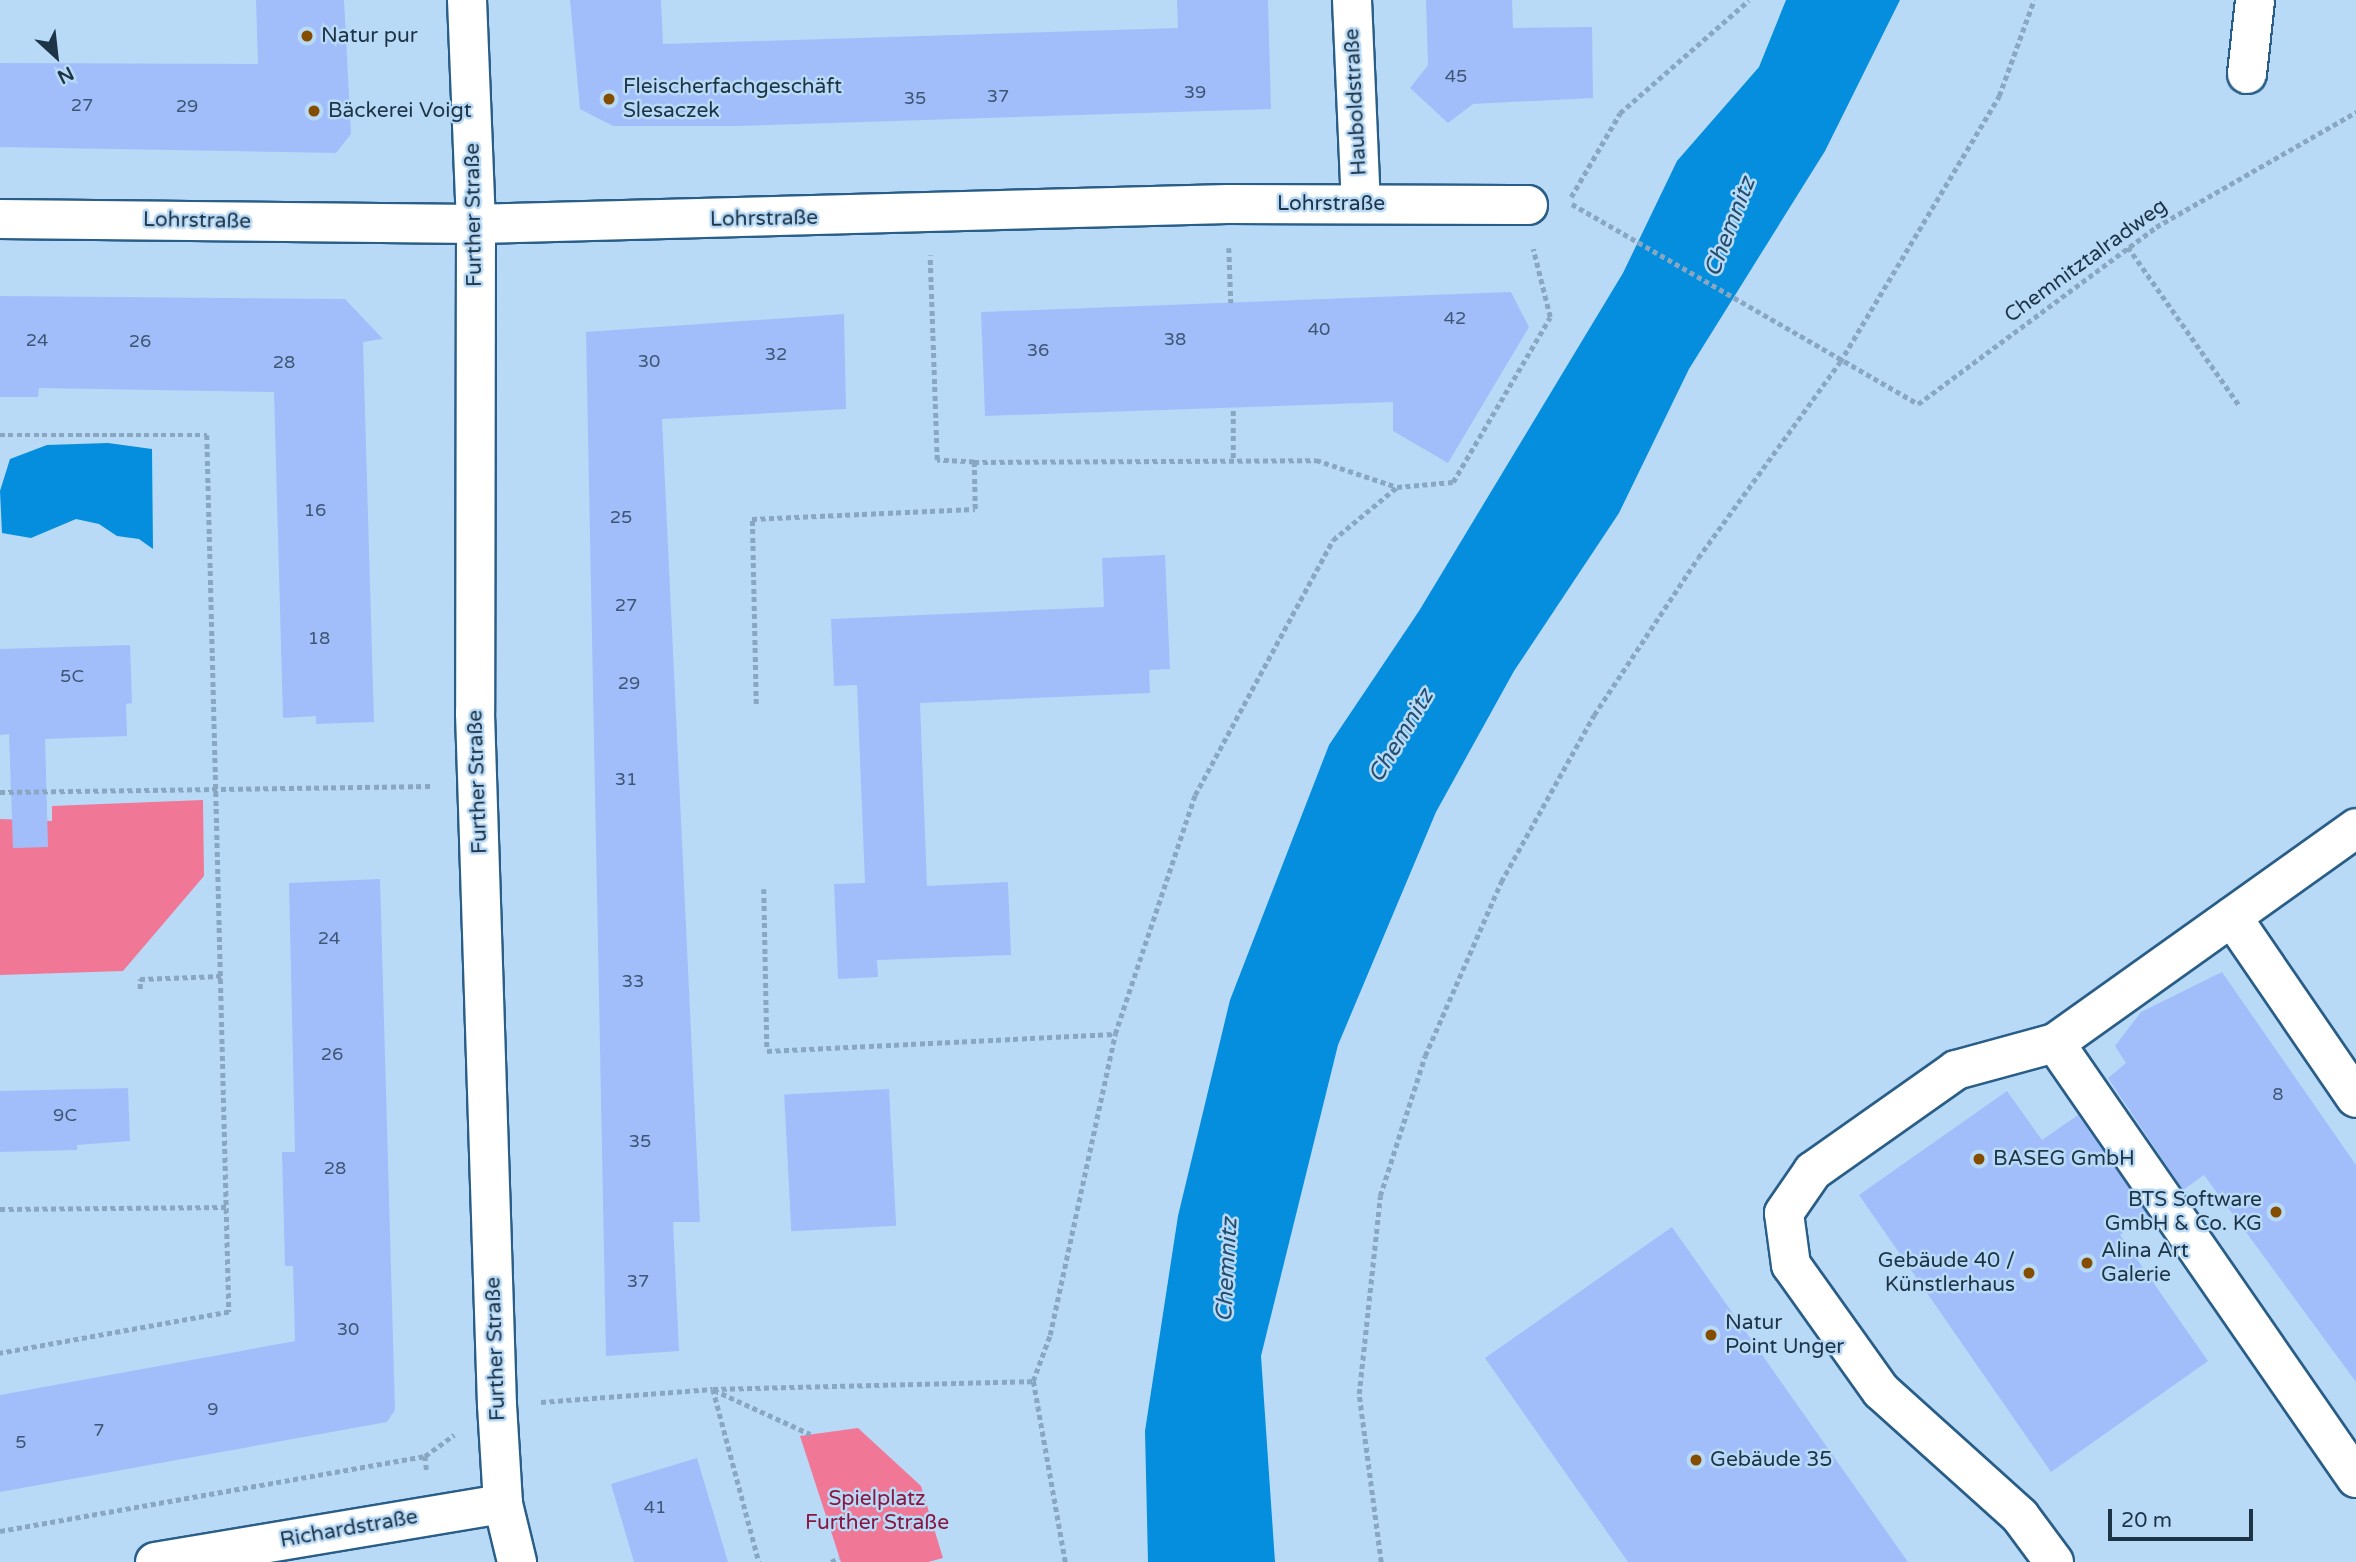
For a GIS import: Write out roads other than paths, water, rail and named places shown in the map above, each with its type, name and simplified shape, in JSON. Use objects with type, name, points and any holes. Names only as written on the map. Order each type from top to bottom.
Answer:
[{"type":"street","name":"Further Straße","points":[[467,0],[475,224],[478,786],[498,1405],[503,1504],[517,1562]]},
{"type":"street","name":"Hauboldstraße","points":[[1352,0],[1361,203]]},
{"type":"street","points":[[2247,74],[2255,0]]},
{"type":"street","name":"Lohrstraße","points":[[0,219],[475,224],[929,216],[1228,204],[1528,205]]},
{"type":"street","points":[[2054,1562],[2020,1516],[1881,1391],[1791,1265],[1784,1213],[1813,1171],[1956,1070],[2055,1043],[2356,828]]},
{"type":"street","points":[[2232,917],[2356,1098]]},
{"type":"street","points":[[2055,1043],[2356,1478]]},
{"type":"street","name":"Richardstraße","points":[[155,1562],[503,1504]]},
{"type":"water","name":"Chemnitz","points":[[1786,0],[1900,0],[1825,151],[1689,369],[1619,513],[1514,671],[1436,812],[1338,1045],[1261,1356],[1275,1562],[1148,1562],[1145,1431],[1178,1216],[1230,1000],[1329,745],[1419,611],[1623,273],[1677,161],[1759,67]]},
{"type":"water","points":[[108,443],[152,449],[153,549],[139,539],[117,536],[99,524],[76,519],[31,538],[2,533],[0,491],[10,459],[47,445]]},
{"type":"place","name":"Natur pur","points":[[307,36]]},
{"type":"place","name":"Fleischerfachgeschäft Slesaczek","points":[[609,99]]},
{"type":"place","name":"Bäckerei Voigt","points":[[314,111]]},
{"type":"place","name":"BASEG GmbH","points":[[1979,1159]]},
{"type":"place","name":"BTS Software GmbH & Co. KG","points":[[2276,1212]]},
{"type":"place","name":"Alina Art Galerie","points":[[2087,1263]]},
{"type":"place","name":"Gebäude 40 / Künstlerhaus","points":[[2029,1273]]},
{"type":"place","name":"Natur Point Unger","points":[[1711,1335]]},
{"type":"place","name":"Gebäude 35","points":[[1696,1460]]},
{"type":"park label","name":"Spielplatz Further Straße","points":[[877,1511]]}]
